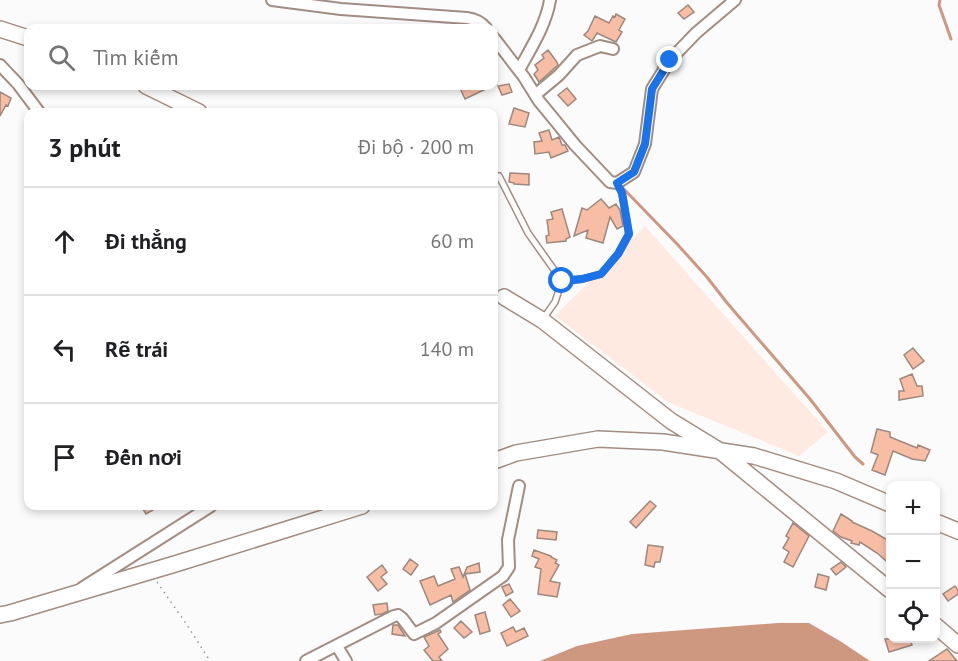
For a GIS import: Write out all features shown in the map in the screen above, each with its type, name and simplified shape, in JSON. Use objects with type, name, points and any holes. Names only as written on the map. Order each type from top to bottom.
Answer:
[{"type":"street","points":[[272,0],[341,9],[467,18],[481,24]]},
{"type":"street","points":[[519,70],[534,43],[548,11],[550,0]]},
{"type":"street","points":[[498,43],[575,145],[610,182],[617,183],[634,172],[645,144],[652,89],[670,60],[696,33],[735,0]]},
{"type":"street","points":[[0,29],[24,37]]},
{"type":"street","points":[[535,95],[559,75],[577,55],[600,46],[613,49]]},
{"type":"street","points":[[0,65],[36,108]]},
{"type":"street","points":[[154,90],[191,108]]},
{"type":"street","points":[[498,295],[542,320],[671,421],[720,451],[890,589]]},
{"type":"street","points":[[498,460],[516,453],[598,439],[663,442],[754,456],[836,481],[886,502]]},
{"type":"street","points":[[306,661],[398,615],[414,634],[426,629],[503,576],[509,567],[508,540],[519,486]]},
{"type":"street","points":[[71,595],[205,510]]},
{"type":"street","points":[[0,615],[349,510]]},
{"type":"street","points":[[940,524],[958,531]]},
{"type":"street","points":[[940,629],[958,645]]},
{"type":"street","points":[[337,646],[346,661]]},
{"type":"lane","points":[[499,176],[528,233],[562,281]]},
{"type":"lane","points":[[562,281],[601,274],[618,254],[629,234],[622,193],[617,183]]},
{"type":"lane","points":[[542,320],[555,302],[562,281]]},
{"type":"path","points":[[149,572],[210,661]]},
{"type":"shaded area","points":[[645,226],[828,432],[799,456],[668,402],[555,316]]},
{"type":"shaded area","points":[[778,623],[809,623],[870,661],[540,661],[577,646],[632,634]]},
{"type":"building","points":[[688,5],[694,12],[684,19],[678,13]]},
{"type":"building","points":[[616,14],[625,19],[619,30],[622,32],[616,42],[597,33],[592,41],[584,35],[595,16],[609,23]]},
{"type":"building","points":[[548,50],[558,65],[539,82],[534,74],[538,70],[535,65],[544,58],[542,55]]},
{"type":"building","points":[[509,84],[512,92],[502,95],[498,86]]},
{"type":"building","points":[[567,88],[576,99],[568,106],[558,95]]},
{"type":"building","points":[[461,90],[484,90],[465,99]]},
{"type":"building","points":[[0,92],[11,98],[0,116]]},
{"type":"building","points":[[514,108],[529,113],[525,127],[509,124]]},
{"type":"building","points":[[549,130],[552,140],[559,137],[562,145],[565,145],[568,151],[551,158],[549,152],[535,154],[534,142],[542,141],[539,133]]},
{"type":"building","points":[[510,173],[529,174],[529,185],[509,182]]},
{"type":"building","points":[[601,199],[609,208],[616,204],[620,210],[623,226],[617,229],[610,217],[603,243],[586,238],[588,230],[574,236],[582,208],[587,210]]},
{"type":"building","points":[[562,209],[570,237],[566,241],[547,243],[546,236],[549,235],[547,220],[553,219],[551,212]]},
{"type":"building","points":[[913,348],[924,361],[913,369],[904,355]]},
{"type":"building","points":[[912,374],[917,386],[922,386],[923,396],[899,400],[899,391],[904,391],[900,379]]},
{"type":"building","points":[[877,429],[890,432],[890,437],[917,448],[918,445],[930,450],[925,461],[912,459],[893,451],[885,475],[872,470],[878,455],[871,452]]},
{"type":"building","points":[[650,501],[656,506],[636,528],[630,522]]},
{"type":"building","points":[[841,514],[872,531],[886,539],[886,561],[860,542],[859,545],[851,543],[852,541],[833,531]]},
{"type":"building","points":[[793,523],[809,536],[793,567],[784,562],[789,552],[783,548],[789,538],[786,536]]},
{"type":"building","points":[[538,530],[557,532],[556,540],[537,538]]},
{"type":"building","points":[[648,545],[663,547],[660,562],[655,562],[654,567],[645,565]]},
{"type":"building","points":[[534,550],[557,560],[555,563],[559,565],[550,581],[560,583],[557,597],[538,594],[541,569],[535,567],[539,559],[532,556]]},
{"type":"building","points":[[410,559],[418,565],[411,575],[403,569]]},
{"type":"building","points":[[841,562],[846,567],[836,575],[831,569]]},
{"type":"building","points":[[479,563],[480,572],[465,574],[470,590],[453,602],[451,595],[430,605],[420,581],[434,576],[438,586],[455,579],[451,569],[459,567],[463,577],[467,567]]},
{"type":"building","points":[[382,565],[387,572],[381,577],[387,584],[378,591],[367,577]]},
{"type":"building","points":[[818,574],[829,577],[826,590],[815,587]]},
{"type":"building","points":[[509,584],[513,592],[506,596],[502,587]]},
{"type":"building","points":[[955,586],[958,594],[948,601],[943,594]]},
{"type":"building","points":[[510,599],[520,611],[511,617],[503,605]]},
{"type":"building","points":[[387,603],[388,611],[375,615],[373,605]]},
{"type":"building","points":[[485,612],[490,631],[480,634],[475,615]]},
{"type":"building","points":[[461,621],[472,632],[464,638],[454,628]]},
{"type":"building","points":[[393,625],[398,625],[405,636],[392,634]]},
{"type":"building","points":[[513,627],[516,632],[524,628],[528,636],[507,646],[501,633]]},
{"type":"building","points":[[440,630],[438,634],[448,649],[439,657],[442,661],[433,661],[424,650],[429,646],[424,637]]},
{"type":"building","points":[[886,643],[911,643],[912,645],[889,652]]},
{"type":"building","points":[[947,649],[957,661],[929,661]]},
{"type":"waterway","points":[[940,0],[939,5],[951,39]]},
{"type":"waterway","points":[[619,184],[706,276],[863,464]]},
{"type":"route","points":[[562,281],[601,274],[618,254],[629,234],[622,193],[617,183],[634,172],[645,144],[652,89],[670,60]]}]
